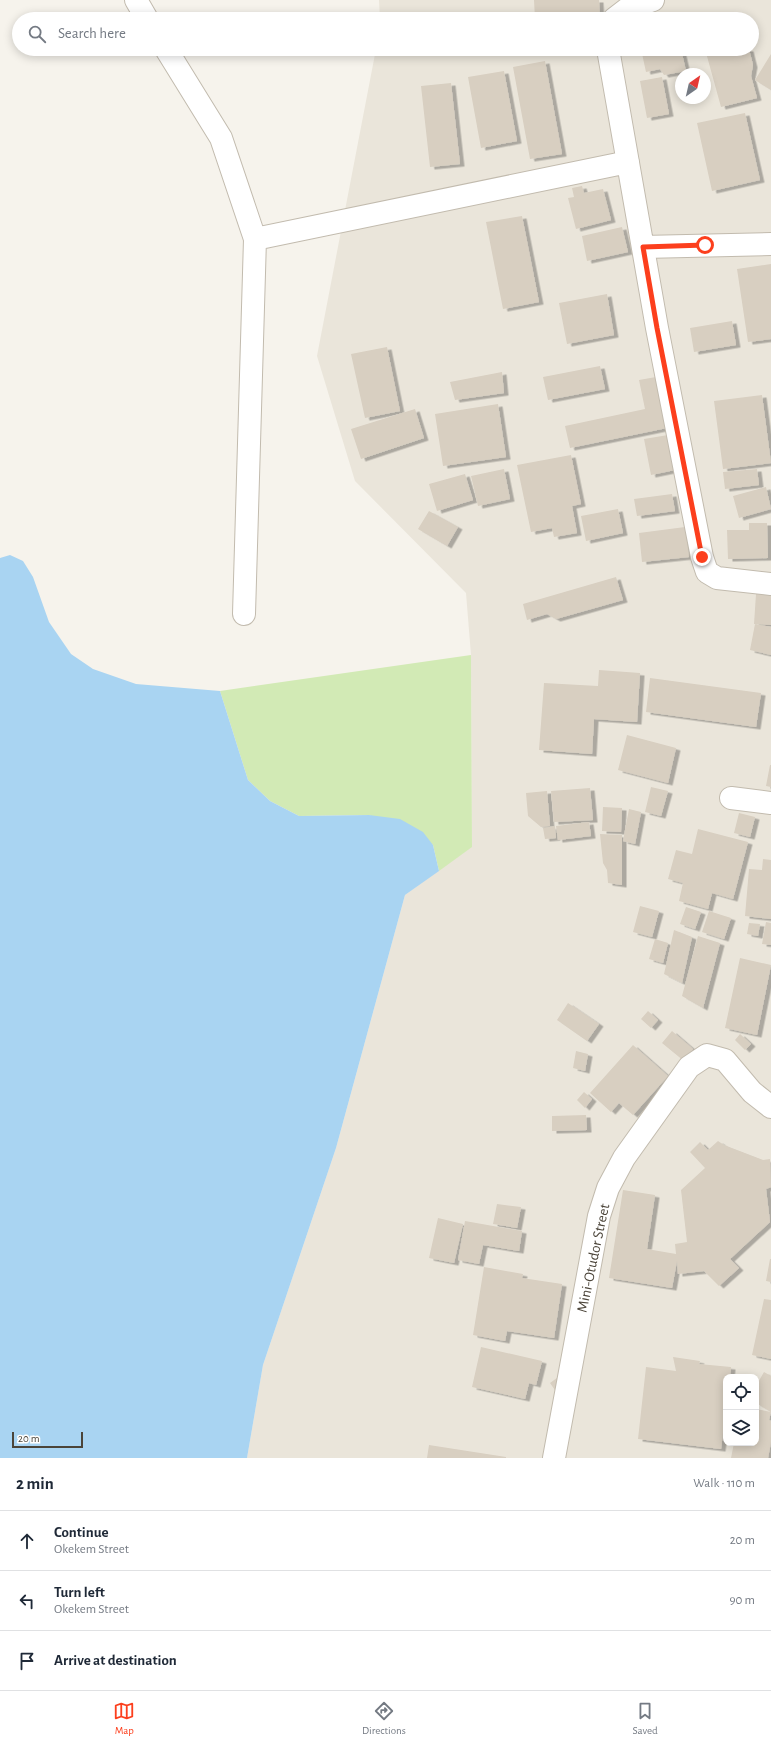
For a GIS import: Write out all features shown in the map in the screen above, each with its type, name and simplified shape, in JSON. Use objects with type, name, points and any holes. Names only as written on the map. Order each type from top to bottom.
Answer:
[{"type":"street","points":[[136,0],[143,12]]},
{"type":"street","points":[[622,12],[626,8],[653,0]]},
{"type":"street","points":[[170,56],[221,138],[255,239],[244,614]]},
{"type":"street","points":[[609,56],[658,336],[702,557],[707,572],[717,578],[771,584]]},
{"type":"street","points":[[255,239],[628,162]]},
{"type":"street","points":[[643,247],[771,244]]},
{"type":"street","points":[[731,798],[771,803]]},
{"type":"street","name":"Mini-Otudor Street","points":[[554,1458],[599,1216],[608,1188],[624,1158],[689,1067],[707,1055],[725,1060],[752,1092],[771,1107]]},
{"type":"shaded area","points":[[379,0],[771,0],[771,1458],[247,1458],[263,1365],[336,1148],[405,895],[472,846],[471,655],[466,593],[355,481],[317,356],[375,56],[759,56],[759,12],[380,12]]},
{"type":"green space","points":[[471,655],[472,847],[439,871],[433,845],[369,815],[299,816],[270,801],[248,780],[220,691]]},
{"type":"water","points":[[10,555],[23,561],[33,577],[49,622],[71,654],[93,669],[136,684],[220,691],[248,780],[270,801],[299,816],[369,815],[400,819],[423,832],[433,845],[439,871],[405,895],[336,1148],[263,1365],[247,1458],[0,1458],[0,558]]},
{"type":"building","points":[[534,0],[599,0],[600,12],[535,12]]},
{"type":"building","points":[[771,54],[771,90],[755,80]]},
{"type":"building","points":[[643,56],[683,56],[685,68],[675,68],[675,73],[664,75],[660,69],[646,72]]},
{"type":"building","points":[[707,56],[751,56],[753,65],[751,76],[757,98],[721,107]]},
{"type":"building","points":[[545,61],[562,154],[530,159],[513,67]]},
{"type":"building","points":[[504,71],[517,141],[481,148],[468,77]]},
{"type":"building","points":[[662,77],[669,114],[647,118],[640,81]]},
{"type":"building","points":[[451,83],[460,164],[430,167],[421,86]]},
{"type":"building","points":[[745,113],[760,180],[712,191],[697,123]]},
{"type":"building","points":[[582,186],[584,193],[603,189],[611,220],[576,229],[568,198],[574,197],[572,188]]},
{"type":"building","points":[[522,216],[539,302],[503,309],[486,222]]},
{"type":"building","points":[[622,227],[628,252],[587,261],[582,236]]},
{"type":"building","points":[[771,264],[771,339],[748,342],[737,269]]},
{"type":"building","points":[[607,294],[614,335],[567,344],[559,303]]},
{"type":"building","points":[[732,321],[736,345],[694,352],[690,328]]},
{"type":"building","points":[[387,347],[400,411],[365,418],[351,354]]},
{"type":"building","points":[[600,366],[605,389],[548,400],[543,377]]},
{"type":"building","points":[[502,372],[504,393],[455,400],[450,382]]},
{"type":"building","points":[[656,377],[667,428],[570,448],[565,426],[645,409],[639,380]]},
{"type":"building","points":[[762,395],[771,463],[723,469],[714,401]]},
{"type":"building","points":[[498,404],[506,457],[443,466],[435,414]]},
{"type":"building","points":[[415,409],[424,438],[361,459],[351,429]]},
{"type":"building","points":[[668,435],[675,470],[651,475],[644,439]]},
{"type":"building","points":[[571,455],[581,504],[572,506],[577,533],[554,537],[552,528],[531,532],[517,465]]},
{"type":"building","points":[[504,469],[510,499],[478,506],[471,476]]},
{"type":"building","points":[[757,469],[759,485],[725,489],[723,472]]},
{"type":"building","points":[[465,474],[473,500],[437,511],[429,484]]},
{"type":"building","points":[[766,487],[771,509],[739,518],[733,496]]},
{"type":"building","points":[[672,494],[675,511],[637,516],[634,499]]},
{"type":"building","points":[[618,509],[623,533],[586,541],[581,516]]},
{"type":"building","points":[[429,511],[458,527],[447,546],[418,529]]},
{"type":"building","points":[[749,523],[767,523],[768,558],[728,559],[727,530],[749,530]]},
{"type":"building","points":[[685,527],[689,557],[642,562],[639,533]]},
{"type":"building","points":[[616,577],[623,600],[556,619],[547,614],[527,620],[523,604]]},
{"type":"building","points":[[756,594],[771,595],[771,625],[754,624]]},
{"type":"building","points":[[755,624],[771,627],[771,655],[750,650]]},
{"type":"building","points":[[599,670],[640,673],[637,722],[594,719],[592,754],[539,750],[544,683],[598,686]]},
{"type":"building","points":[[650,678],[761,693],[756,727],[646,712]]},
{"type":"building","points":[[627,735],[676,748],[668,783],[618,770]]},
{"type":"building","points":[[771,765],[771,787],[766,786]]},
{"type":"building","points":[[651,787],[668,791],[661,816],[645,812]]},
{"type":"building","points":[[590,788],[593,820],[554,822],[551,791]]},
{"type":"building","points":[[547,791],[550,826],[541,827],[528,816],[526,793]]},
{"type":"building","points":[[603,807],[622,808],[621,832],[602,831]]},
{"type":"building","points":[[629,809],[641,812],[635,844],[623,841]]},
{"type":"building","points":[[739,813],[755,817],[750,837],[734,833]]},
{"type":"building","points":[[589,822],[591,836],[558,840],[556,826]]},
{"type":"building","points":[[555,826],[556,838],[545,839],[543,828]]},
{"type":"building","points":[[698,829],[748,842],[733,899],[712,893],[708,909],[679,901],[683,883],[668,879],[676,850],[692,854]]},
{"type":"building","points":[[600,834],[622,835],[622,885],[608,883],[607,870],[603,863]]},
{"type":"building","points":[[763,859],[771,860],[771,919],[745,916],[749,869],[762,870]]},
{"type":"building","points":[[640,906],[659,911],[652,937],[633,932]]},
{"type":"building","points":[[686,907],[701,912],[695,929],[680,924]]},
{"type":"building","points":[[709,911],[731,918],[724,939],[702,932]]},
{"type":"building","points":[[766,922],[771,923],[771,945],[762,944]]},
{"type":"building","points":[[749,923],[760,924],[758,936],[747,934]]},
{"type":"building","points":[[674,930],[692,937],[682,983],[664,974]]},
{"type":"building","points":[[698,936],[720,943],[703,1008],[682,996]]},
{"type":"building","points":[[655,939],[668,943],[663,963],[649,959]]},
{"type":"building","points":[[740,958],[771,965],[757,1035],[725,1028]]},
{"type":"building","points":[[568,1003],[599,1024],[587,1041],[557,1020]]},
{"type":"building","points":[[648,1011],[658,1020],[651,1028],[641,1019]]},
{"type":"building","points":[[672,1031],[693,1049],[684,1061],[662,1043]]},
{"type":"building","points":[[740,1034],[751,1044],[745,1050],[735,1040]]},
{"type":"building","points":[[633,1045],[668,1076],[633,1115],[619,1103],[611,1112],[590,1093]]},
{"type":"building","points":[[576,1051],[588,1054],[585,1071],[573,1068]]},
{"type":"building","points":[[584,1092],[592,1099],[585,1108],[577,1100]]},
{"type":"building","points":[[586,1115],[587,1130],[552,1131],[552,1116]]},
{"type":"building","points":[[718,1141],[724,1145],[763,1160],[770,1159],[771,1187],[766,1189],[770,1222],[730,1259],[739,1268],[719,1286],[704,1271],[678,1274],[677,1261],[672,1288],[609,1278],[623,1190],[655,1195],[647,1249],[676,1254],[675,1244],[687,1242],[681,1190],[705,1168],[690,1152],[700,1142],[708,1150]]},
{"type":"building","points":[[497,1204],[521,1207],[517,1228],[493,1224]]},
{"type":"building","points":[[438,1218],[463,1224],[454,1263],[429,1258]]},
{"type":"building","points":[[465,1221],[522,1231],[519,1251],[483,1245],[479,1264],[458,1260]]},
{"type":"building","points":[[771,1259],[771,1282],[766,1281]]},
{"type":"building","points":[[484,1267],[523,1274],[522,1278],[562,1284],[554,1338],[507,1331],[505,1341],[473,1335]]},
{"type":"building","points":[[764,1299],[771,1300],[771,1359],[752,1355]]},
{"type":"building","points":[[481,1347],[542,1361],[536,1385],[529,1383],[525,1399],[472,1387]]},
{"type":"building","points":[[673,1357],[700,1361],[699,1364],[731,1367],[730,1374],[723,1374],[723,1433],[721,1449],[638,1439],[646,1367],[676,1371]]},
{"type":"building","points":[[764,1372],[771,1376],[771,1412],[759,1405],[759,1381]]},
{"type":"building","points":[[561,1375],[557,1393],[550,1383]]},
{"type":"building","points":[[759,1410],[771,1412],[769,1420],[771,1421],[771,1442],[768,1458],[731,1458],[733,1446],[759,1446]]},
{"type":"building","points":[[429,1445],[506,1457],[506,1458],[427,1458]]},
{"type":"route","points":[[702,557],[657,328],[643,247],[705,245]]}]
